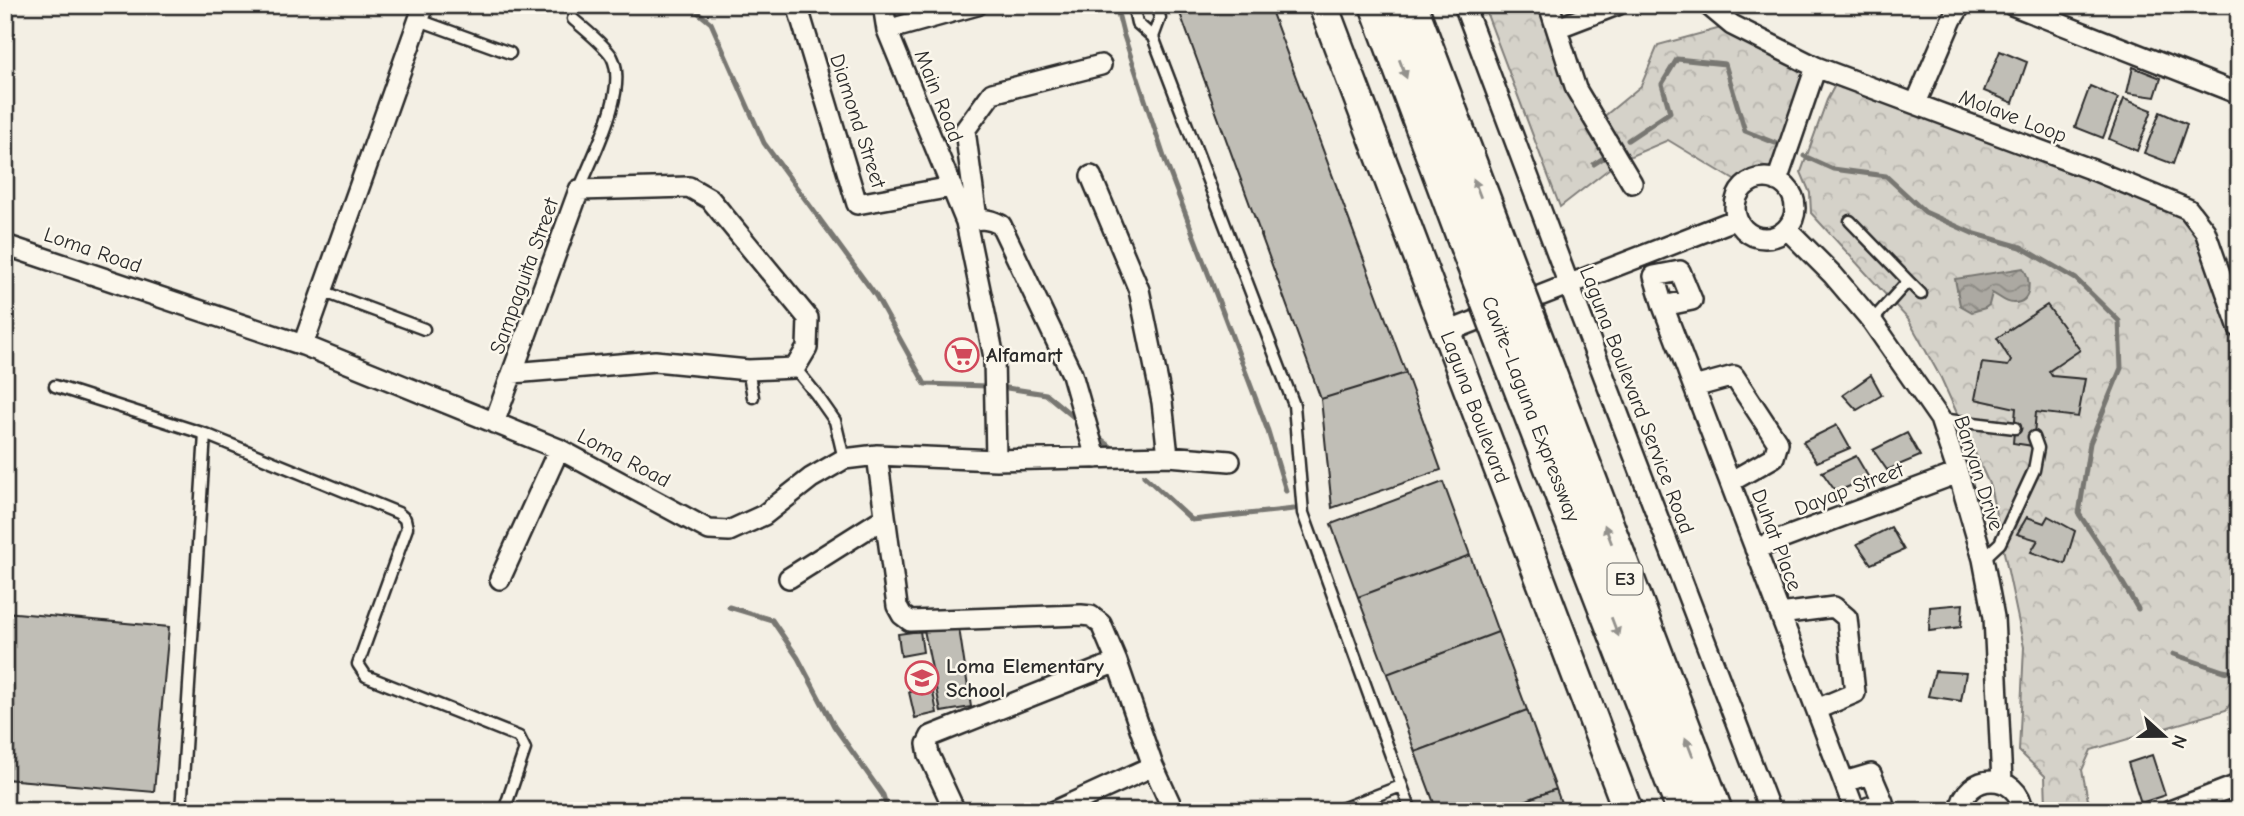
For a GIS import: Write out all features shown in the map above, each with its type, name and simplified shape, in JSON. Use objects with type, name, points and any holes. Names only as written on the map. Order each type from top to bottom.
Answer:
[{"type":"highway","name":"Cavite–Laguna Expressway","points":[[1379,5],[1488,257],[1686,811]]},
{"type":"highway","name":"Cavite–Laguna Expressway","points":[[1408,5],[1488,257]]},
{"type":"highway","name":"Cavite–Laguna Expressway","points":[[1524,352],[1713,811]]},
{"type":"main road","name":"Laguna Boulevard","points":[[1323,5],[1628,811]]},
{"type":"street","name":"Diamond Street","points":[[797,5],[858,204],[955,195]]},
{"type":"street","name":"Main Road","points":[[883,5],[887,30],[955,195],[971,220]]},
{"type":"street","points":[[887,30],[977,5]]},
{"type":"street","name":"Laguna Boulevard Service Road","points":[[1464,5],[1770,811]]},
{"type":"street","points":[[1549,5],[1576,89],[1632,183]]},
{"type":"street","points":[[1557,28],[1617,5]]},
{"type":"street","name":"Molave Loop","points":[[1708,5],[1732,25],[1816,68],[2093,170],[2188,209],[2205,231],[2239,328]]},
{"type":"street","points":[[1916,103],[1952,19],[1961,5]]},
{"type":"street","points":[[2012,5],[2239,94]]},
{"type":"street","points":[[303,345],[421,13]]},
{"type":"street","points":[[996,460],[994,357],[971,220],[965,130],[992,93],[1101,65]]},
{"type":"street","points":[[1777,181],[1816,68]]},
{"type":"street","points":[[1091,176],[1139,290],[1162,402],[1168,456]]},
{"type":"street","points":[[1760,179],[1777,181],[1791,194],[1794,202],[1792,221],[1779,235],[1759,238],[1742,228],[1737,219],[1736,202],[1744,186],[1760,179]]},
{"type":"street","name":"Sampaguita Street","points":[[494,423],[579,190],[689,187],[710,198],[808,318],[807,348],[795,368],[748,370],[655,361],[513,373]]},
{"type":"street","points":[[971,220],[990,219],[1000,225],[1072,374],[1096,458]]},
{"type":"street","points":[[1447,332],[1737,219]]},
{"type":"street","name":"Banyan Drive","points":[[1787,229],[1833,275],[1872,321],[1940,419],[1983,559],[1994,617],[2002,782]]},
{"type":"street","name":"Loma Road","points":[[5,245],[303,345],[559,449],[709,530],[729,531],[764,516],[811,478],[844,459],[877,455],[996,460],[1168,456],[1230,461]]},
{"type":"street","name":"Duhat Place","points":[[1663,306],[1844,782],[1857,811],[1883,802],[1871,774],[1844,782]]},
{"type":"street","name":"Duhat Place","points":[[1694,387],[1734,376],[1778,443],[1774,457],[1730,482]]},
{"type":"street","points":[[500,579],[559,449]]},
{"type":"street","points":[[877,455],[897,606],[902,615],[910,621],[1081,615],[1091,617],[1101,624],[1153,766],[1170,803]]},
{"type":"street","name":"Dayap Street","points":[[1755,549],[1958,473]]},
{"type":"street","points":[[789,578],[884,517]]},
{"type":"street","name":"Duhat Place","points":[[1780,614],[1834,607],[1847,618],[1855,693],[1817,709]]},
{"type":"street","points":[[955,811],[929,755],[926,744],[931,736],[1116,662]]},
{"type":"street","points":[[1055,811],[1153,766]]},
{"type":"street","points":[[1960,811],[1965,794],[1982,782],[1992,780],[2002,782],[2015,791],[2023,811]]},
{"type":"street","points":[[2170,811],[2235,786],[2239,797]]},
{"type":"lane","points":[[1133,5],[1137,23],[1153,37],[1293,405],[1303,513],[1411,811]]},
{"type":"lane","points":[[1153,37],[1160,18],[1156,5]]},
{"type":"lane","points":[[421,13],[510,53]]},
{"type":"lane","points":[[573,19],[611,56],[617,77],[614,102],[579,190]]},
{"type":"lane","points":[[1850,221],[1921,294]]},
{"type":"lane","points":[[1872,321],[1908,281]]},
{"type":"lane","points":[[322,291],[424,329]]},
{"type":"lane","points":[[795,368],[835,421],[844,459]]},
{"type":"lane","points":[[748,370],[753,397]]},
{"type":"lane","points":[[55,386],[205,434],[398,513],[405,519],[407,528],[358,664],[366,676],[519,737],[525,749],[504,811]]},
{"type":"lane","points":[[1940,419],[2015,428]]},
{"type":"lane","points":[[181,811],[205,434]]},
{"type":"lane","points":[[1983,559],[2000,543],[2034,470],[2038,448],[2034,437]]},
{"type":"lane","points":[[1336,811],[1401,786]]},
{"type":"green space","points":[[1495,5],[1549,5],[1596,123],[1641,86],[1658,45],[1732,25],[1816,67],[1772,179],[1760,179],[1744,186],[1668,140],[1619,161],[1560,207],[1485,9]]},
{"type":"green space","points":[[1849,83],[2185,212],[2202,232],[2239,336],[2239,691],[2226,710],[2091,750],[2082,770],[2088,800],[2110,811],[2044,811],[2045,776],[2019,751],[2024,647],[1990,486],[1941,378],[1908,319],[1811,213],[1810,193],[1801,172],[1835,85]]},
{"type":"water","points":[[2023,268],[2029,284],[2027,295],[2020,302],[2007,302],[1992,293],[1989,305],[1985,308],[1972,312],[1960,305],[1955,279]]},
{"type":"building","points":[[1177,5],[1269,5],[1406,373],[1321,399]]},
{"type":"building","points":[[2000,51],[2027,62],[2013,103],[1984,91]]},
{"type":"building","points":[[2133,67],[2161,78],[2155,97],[2127,93]]},
{"type":"building","points":[[2090,86],[2118,98],[2103,138],[2075,127]]},
{"type":"building","points":[[2124,99],[2152,110],[2137,151],[2109,139]]},
{"type":"building","points":[[2160,112],[2187,124],[2173,164],[2144,153]]},
{"type":"building","points":[[2047,305],[2080,350],[2049,371],[2052,376],[2085,379],[2078,417],[2036,412],[2033,446],[2013,443],[2016,408],[1975,399],[1982,363],[2008,366],[2011,361],[1997,338]]},
{"type":"building","points":[[1406,373],[1441,470],[1332,508],[1321,399]]},
{"type":"building","points":[[1871,375],[1882,395],[1857,410],[1843,395]]},
{"type":"building","points":[[1837,425],[1850,448],[1817,462],[1803,442]]},
{"type":"building","points":[[1907,433],[1920,456],[1887,470],[1873,450]]},
{"type":"building","points":[[1856,456],[1869,478],[1836,492],[1822,472]]},
{"type":"building","points":[[1443,482],[1470,555],[1358,597],[1331,524]]},
{"type":"building","points":[[2048,516],[2075,531],[2065,564],[2031,552],[2038,540],[2017,534],[2027,517],[2044,523]]},
{"type":"building","points":[[1891,527],[1904,550],[1871,564],[1857,544]]},
{"type":"building","points":[[1470,555],[1498,632],[1387,674],[1358,597]]},
{"type":"building","points":[[1963,604],[1961,627],[1929,631],[1930,607]]},
{"type":"building","points":[[5,612],[169,627],[154,792],[5,779]]},
{"type":"building","points":[[959,628],[971,707],[941,712],[924,630]]},
{"type":"building","points":[[920,631],[923,652],[901,656],[898,634]]},
{"type":"building","points":[[1498,632],[1527,710],[1415,752],[1387,674]]},
{"type":"building","points":[[1935,671],[1966,673],[1961,701],[1928,696]]},
{"type":"building","points":[[932,687],[937,713],[915,718],[909,692]]},
{"type":"building","points":[[1527,710],[1556,789],[1498,811],[1437,811],[1415,752]]},
{"type":"building","points":[[2152,755],[2165,795],[2141,803],[2128,763]]},
{"type":"building","points":[[1556,789],[1564,811],[1498,811]]},
{"type":"waterway","points":[[689,5],[711,23],[764,143],[876,296],[925,384],[987,386]]},
{"type":"waterway","points":[[1116,5],[1165,160],[1268,431],[1286,491]]},
{"type":"waterway","points":[[1628,140],[1670,112],[1662,84],[1677,59],[1725,64],[1745,131],[1775,143]]},
{"type":"waterway","points":[[1804,156],[1833,169],[1886,176],[1925,212],[1972,233],[2021,247],[2076,279],[2119,321],[2121,368],[2090,443],[2079,514],[2138,609]]},
{"type":"waterway","points":[[1594,164],[1605,157]]},
{"type":"waterway","points":[[1007,388],[1046,394],[1076,419]]},
{"type":"waterway","points":[[1096,435],[1116,451]]},
{"type":"waterway","points":[[1144,476],[1192,520],[1294,509]]},
{"type":"waterway","points":[[729,607],[772,620],[798,658],[834,726],[883,795],[888,811]]},
{"type":"waterway","points":[[2173,654],[2239,674]]},
{"type":"place","name":"Alfamart","points":[[962,355]]},
{"type":"place","name":"Loma Elementary School","points":[[922,678]]}]
